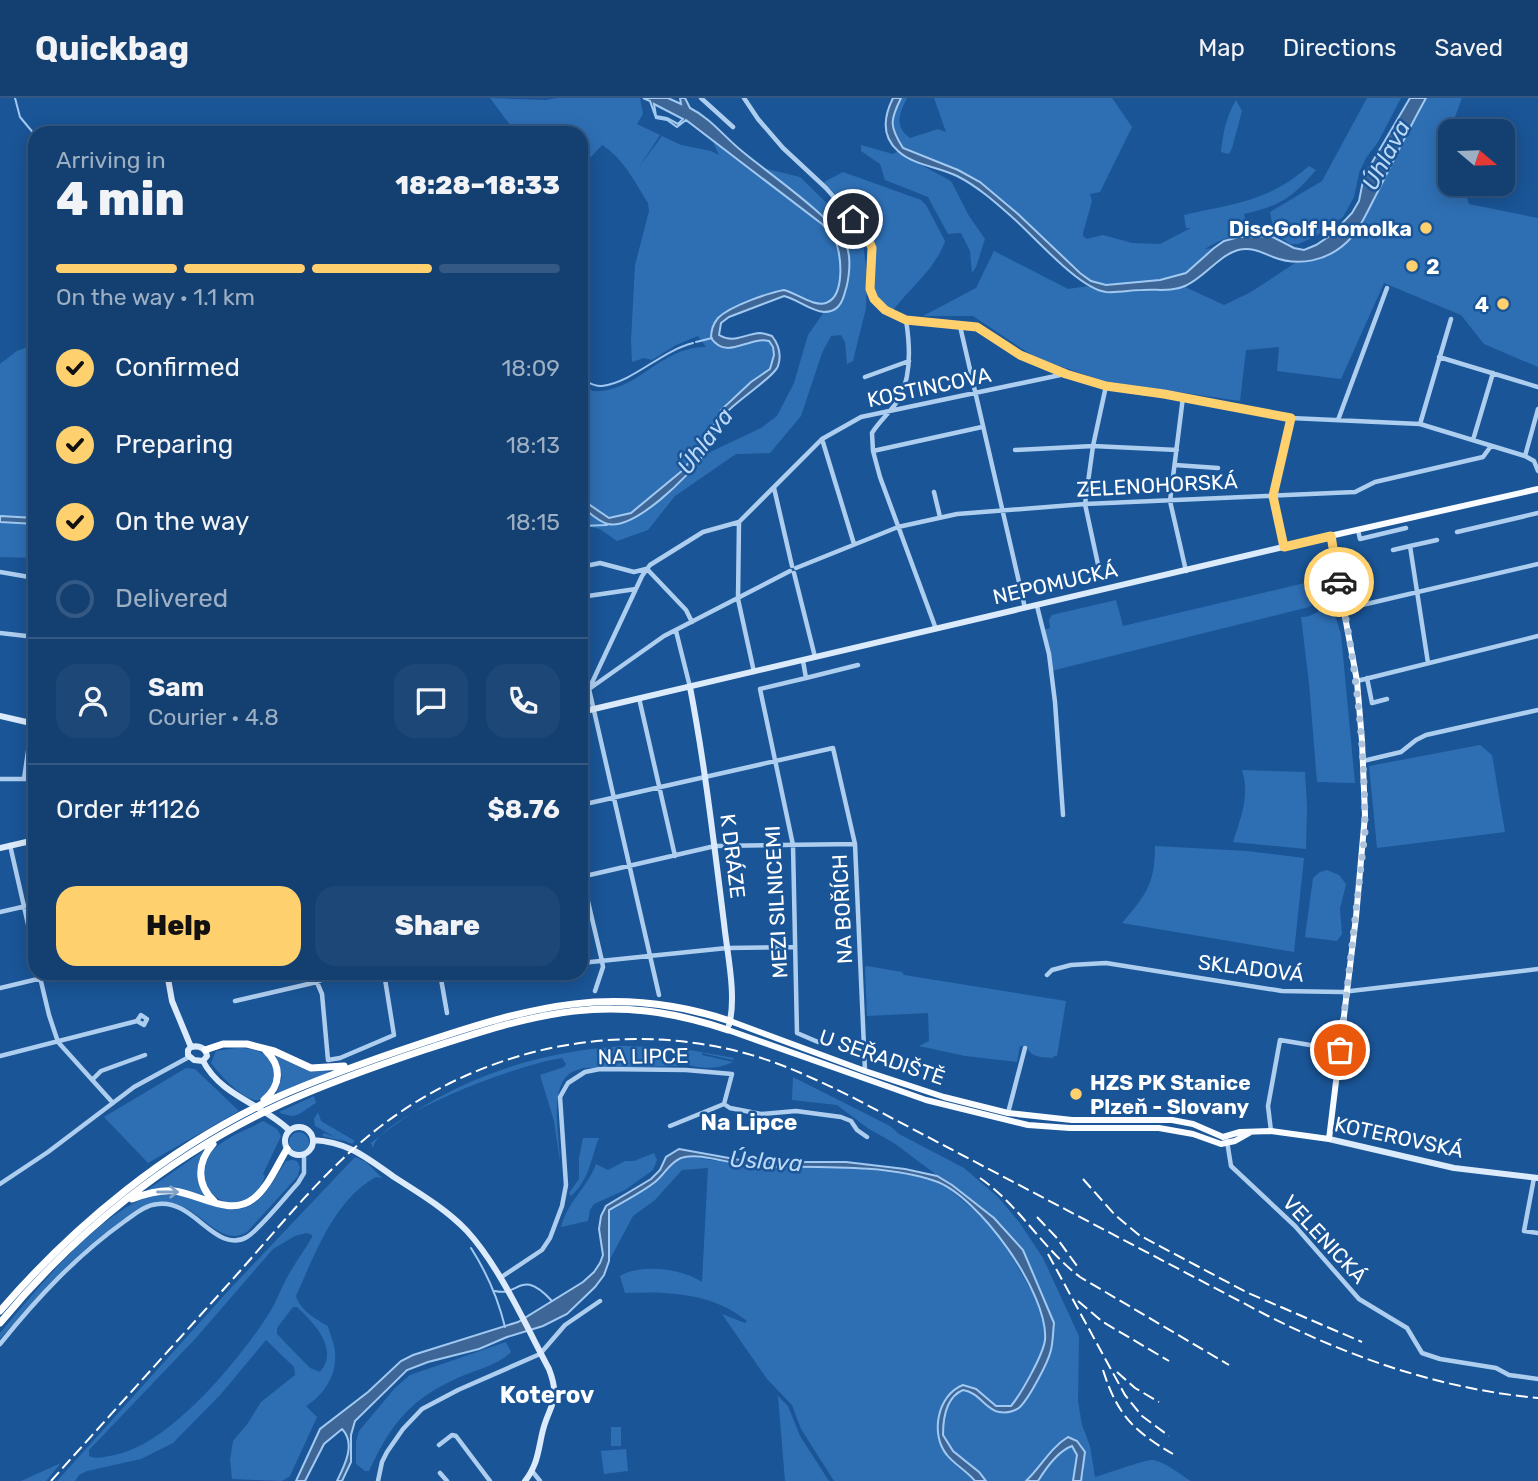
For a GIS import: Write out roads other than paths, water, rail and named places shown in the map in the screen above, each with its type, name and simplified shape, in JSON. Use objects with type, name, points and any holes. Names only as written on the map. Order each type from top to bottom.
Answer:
[{"type":"highway","name":"U SEŘADIŠTĚ","points":[[537,1012],[588,1001],[646,1002],[698,1010],[730,1021]]},
{"type":"highway","name":"U SEŘADIŠTĚ","points":[[537,1012],[643,1009],[728,1030]]},
{"type":"highway","points":[[0,1323],[65,1253],[118,1206],[269,1099],[358,1064],[491,1021],[537,1012]]},
{"type":"highway","points":[[0,1311],[60,1247],[113,1200],[192,1144],[245,1118],[360,1071],[537,1012]]},
{"type":"highway","points":[[205,1050],[232,1043],[260,1046],[311,1068],[358,1064]]},
{"type":"highway","points":[[260,1046],[271,1056],[278,1071],[276,1086],[269,1099]]},
{"type":"highway","points":[[218,1203],[205,1191],[200,1172],[207,1151],[223,1134]]},
{"type":"highway","points":[[118,1206],[146,1194],[169,1191],[188,1193],[236,1206],[253,1199],[262,1189],[287,1149]]},
{"type":"main road","name":"NEPOMUCKÁ","points":[[1331,536],[1538,489]]},
{"type":"main road","points":[[1329,1139],[1365,832],[1357,681],[1331,536]]},
{"type":"main road","name":"U SEŘADIŠTĚ","points":[[730,1021],[865,1071],[1028,1125],[1159,1128],[1193,1134],[1210,1142],[1224,1139]]},
{"type":"main road","name":"U SEŘADIŠTĚ","points":[[728,1030],[905,1093],[1007,1117],[1172,1120],[1194,1124],[1224,1139]]},
{"type":"main road","name":"KOTEROVSKÁ","points":[[1224,1139],[1271,1131],[1329,1139]]},
{"type":"street","points":[[701,98],[733,127]]},
{"type":"street","points":[[744,98],[783,148],[826,188],[866,234],[872,248],[870,289],[874,299],[885,310],[906,320],[977,327],[1020,355],[1066,374],[1106,386],[1183,397],[1291,418],[1420,424],[1525,456],[1534,461],[1538,471]]},
{"type":"street","points":[[1338,420],[1387,288]]},
{"type":"street","points":[[1420,424],[1451,319]]},
{"type":"street","points":[[906,320],[910,346],[905,384],[899,399],[872,433],[873,451],[936,629]]},
{"type":"street","points":[[960,326],[1025,609]]},
{"type":"street","points":[[1439,357],[1538,387]]},
{"type":"street","points":[[866,377],[908,361]]},
{"type":"street","points":[[1473,440],[1493,373]]},
{"type":"street","name":"KOSTINCOVA","points":[[589,689],[647,569],[704,532],[739,522],[822,439],[861,417],[1066,374]]},
{"type":"street","points":[[1099,569],[1085,504],[1093,446],[1106,386]]},
{"type":"street","points":[[1183,397],[1170,501],[1186,571]]},
{"type":"street","points":[[1525,456],[1538,409]]},
{"type":"street","points":[[1284,547],[1273,496],[1291,418]]},
{"type":"street","points":[[873,451],[982,427]]},
{"type":"street","points":[[822,439],[854,544]]},
{"type":"street","points":[[1014,450],[1093,446],[1177,450]]},
{"type":"street","name":"ZELENOHORSKÁ","points":[[589,689],[692,622],[793,570],[898,527],[940,517],[1003,509],[1354,492],[1376,482],[1483,457],[1491,446]]},
{"type":"street","points":[[1175,465],[1218,468]]},
{"type":"street","points":[[774,487],[815,658]]},
{"type":"street","points":[[934,492],[940,517]]},
{"type":"street","points":[[1457,532],[1538,513]]},
{"type":"street","points":[[739,522],[738,599],[754,672]]},
{"type":"street","points":[[1358,530],[1360,539],[1406,528]]},
{"type":"street","name":"NEPOMUCKÁ","points":[[588,710],[1331,536]]},
{"type":"street","points":[[1392,550],[1437,540]]},
{"type":"street","points":[[1410,546],[1429,663]]},
{"type":"street","points":[[588,566],[600,563],[634,572],[647,569],[686,610],[692,622]]},
{"type":"street","points":[[1345,609],[1538,564]]},
{"type":"street","points":[[0,572],[28,577]]},
{"type":"street","points":[[1328,576],[1331,579],[1339,579]]},
{"type":"street","points":[[588,596],[636,589]]},
{"type":"street","points":[[1037,606],[1049,654],[1055,702],[1063,815]]},
{"type":"street","points":[[676,631],[690,687]]},
{"type":"street","points":[[0,633],[28,636]]},
{"type":"street","points":[[1357,681],[1538,636]]},
{"type":"street","points":[[803,661],[806,678],[858,665]]},
{"type":"street","name":"MEZI SILNICEMI","points":[[806,678],[760,689],[793,845],[797,1033],[818,1042]]},
{"type":"street","points":[[1367,678],[1372,703],[1387,699]]},
{"type":"street","name":"K DRÁZE","points":[[690,687],[715,846],[727,948],[732,1008],[728,1030]]},
{"type":"street","points":[[589,689],[659,995]]},
{"type":"street","points":[[639,698],[675,856]]},
{"type":"street","points":[[1363,761],[1401,752],[1426,735],[1538,710]]},
{"type":"street","points":[[0,716],[28,722]]},
{"type":"street","name":"NA BOŘÍCH","points":[[775,760],[833,748],[855,844],[865,1071]]},
{"type":"street","points":[[24,779],[28,754]]},
{"type":"street","points":[[588,804],[775,760]]},
{"type":"street","points":[[0,779],[28,779]]},
{"type":"street","points":[[0,848],[28,841]]},
{"type":"street","points":[[588,874],[715,846],[855,844]]},
{"type":"street","points":[[10,845],[28,927]]},
{"type":"street","points":[[588,904],[603,967],[595,991]]},
{"type":"street","points":[[0,912],[28,906]]},
{"type":"street","points":[[588,962],[727,948],[795,947]]},
{"type":"street","name":"SKLADOVÁ","points":[[1047,975],[1052,970],[1071,965],[1106,963],[1282,992],[1347,991],[1538,969]]},
{"type":"street","points":[[0,988],[28,980]]},
{"type":"street","points":[[41,980],[58,1042],[113,1103]]},
{"type":"street","points":[[168,980],[172,1001],[191,1047]]},
{"type":"street","points":[[235,1001],[321,980]]},
{"type":"street","points":[[317,982],[322,994],[328,1060],[340,1058],[394,1035],[385,980]]},
{"type":"street","points":[[441,980],[447,1013]]},
{"type":"street","points":[[0,1056],[137,1021]]},
{"type":"street","points":[[1271,1131],[1268,1106],[1280,1040],[1340,1050]]},
{"type":"street","points":[[191,1047],[205,1050],[207,1056],[203,1061],[189,1057],[187,1051],[191,1047]]},
{"type":"street","points":[[1007,1117],[1025,1048]]},
{"type":"street","points":[[92,1080],[101,1071],[145,1055]]},
{"type":"street","points":[[0,1184],[154,1075],[189,1057]]},
{"type":"street","points":[[203,1061],[212,1074],[235,1095],[273,1117],[289,1130]]},
{"type":"street","name":"NA LIPCE","points":[[499,1278],[542,1250],[560,1214],[566,1185],[561,1097],[562,1090],[574,1078],[600,1069],[726,1072],[732,1074],[724,1104]]},
{"type":"street","points":[[670,1126],[724,1104],[730,1108],[761,1114],[796,1111],[841,1116],[851,1121],[857,1130],[867,1137]]},
{"type":"street","points":[[296,1126],[304,1127],[313,1140],[311,1148],[304,1154],[295,1155],[287,1149],[284,1137],[296,1126]]},
{"type":"street","name":"VELENICKÁ","points":[[1224,1139],[1231,1166],[1295,1226],[1359,1299],[1406,1328],[1422,1353],[1440,1359],[1496,1368],[1509,1375],[1538,1379]]},
{"type":"street","name":"KOTEROVSKÁ","points":[[1329,1139],[1454,1168],[1536,1178]]},
{"type":"street","points":[[313,1140],[337,1142],[363,1155],[445,1212],[475,1240],[499,1278],[552,1379],[554,1396],[532,1471],[525,1481]]},
{"type":"street","points":[[0,1345],[47,1289],[85,1251],[146,1207],[160,1203],[182,1208],[224,1240],[233,1241],[248,1237],[298,1183],[304,1173],[304,1154]]},
{"type":"street","points":[[1536,1178],[1524,1231],[1538,1233]]},
{"type":"street","points":[[377,1480],[387,1452],[403,1429],[422,1409],[440,1398],[540,1354],[565,1325],[600,1301]]},
{"type":"street","points":[[439,1445],[452,1435],[456,1436],[490,1481]]},
{"type":"street","points":[[532,1471],[540,1481]]},
{"type":"street","points":[[440,1473],[447,1481]]},
{"type":"water","name":"Úhlava","points":[[643,98],[668,98],[681,104],[680,98],[685,98],[690,108],[705,117],[828,222],[846,245],[849,275],[842,300],[832,311],[819,311],[784,296],[729,317],[721,323],[719,335],[724,338],[734,339],[760,333],[772,336],[779,350],[778,366],[727,412],[704,454],[675,487],[632,519],[619,524],[608,524],[588,512],[588,504],[609,518],[631,513],[683,470],[710,434],[721,410],[751,382],[770,369],[774,355],[769,341],[761,340],[731,348],[717,345],[711,338],[718,318],[740,305],[784,290],[811,301],[826,303],[837,292],[839,282],[839,251],[832,234],[822,224],[686,120],[677,127],[667,120],[656,118],[650,101]],"holes":[[[654,104],[683,119],[678,124],[656,116]]]},
{"type":"water","name":"Úhlava","points":[[893,98],[901,98],[895,112],[893,128],[903,148],[980,182],[1080,273],[1091,281],[1106,285],[1160,280],[1186,273],[1224,241],[1239,237],[1271,236],[1304,250],[1316,245],[1331,235],[1352,213],[1359,201],[1364,176],[1410,98],[1426,98],[1359,227],[1347,242],[1331,254],[1293,262],[1243,249],[1224,257],[1180,288],[1106,292],[1095,289],[1070,272],[1012,217],[972,185],[950,173],[911,160],[898,151],[889,139],[886,126]]},
{"type":"water","points":[[0,516],[28,518],[28,524],[0,522]]},
{"type":"water","points":[[679,1149],[751,1162],[846,1162],[937,1176],[994,1218],[1023,1250],[1054,1323],[1049,1356],[1020,1407],[1010,1412],[994,1411],[974,1394],[963,1390],[949,1403],[943,1435],[953,1451],[986,1481],[975,1481],[950,1459],[942,1447],[938,1427],[942,1406],[954,1390],[963,1385],[976,1389],[996,1406],[1011,1406],[1031,1374],[1045,1340],[1036,1298],[1024,1273],[990,1226],[953,1190],[915,1175],[869,1169],[747,1165],[689,1156],[677,1160],[650,1186],[609,1210],[609,1261],[604,1275],[567,1314],[543,1326],[479,1349],[407,1370],[355,1421],[351,1435],[351,1462],[342,1481],[337,1481],[349,1447],[342,1429],[324,1444],[305,1481],[296,1481],[320,1429],[368,1392],[401,1361],[518,1322],[583,1282],[594,1272],[603,1255],[599,1229],[606,1206],[651,1179],[660,1170],[666,1157]]},
{"type":"water","points":[[1068,1437],[1077,1441],[1085,1452],[1081,1481],[1073,1481],[1077,1455],[1072,1446],[1057,1456],[1038,1481],[1026,1481],[1056,1447]]},
{"type":"waterway","points":[[15,98],[20,117],[28,127]]},
{"type":"waterway","points":[[696,342],[712,338]]},
{"type":"waterway","points":[[588,382],[602,386],[625,379],[693,343]]},
{"type":"waterway","points":[[588,526],[607,525]]},
{"type":"waterway","points":[[471,1248],[491,1286],[505,1327]]},
{"type":"waterway","points":[[495,1291],[503,1292],[526,1284],[541,1291],[552,1301]]},
{"type":"railway","points":[[51,1481],[296,1207],[366,1138],[407,1108],[451,1083],[498,1063],[546,1049],[596,1041],[647,1039],[697,1043],[748,1054],[774,1063],[850,1096],[1300,1332],[1399,1370],[1467,1387],[1538,1398]]},
{"type":"railway","points":[[980,1178],[1007,1201],[1066,1266],[1080,1277],[1229,1365]]},
{"type":"railway","points":[[1083,1179],[1115,1215],[1139,1235],[1246,1292],[1362,1342]]},
{"type":"railway","points":[[1037,1217],[1077,1266]]},
{"type":"railway","points":[[1048,1254],[1125,1395],[1142,1416],[1169,1436]]},
{"type":"railway","points":[[1078,1301],[1103,1322],[1169,1361]]},
{"type":"railway","points":[[1103,1370],[1114,1398],[1128,1420],[1147,1437],[1173,1454]]},
{"type":"railway","points":[[1117,1372],[1135,1388],[1159,1402]]},
{"type":"place","name":"DiscGolf Homolka","points":[[1426,228]]},
{"type":"place","name":"2","points":[[1412,266]]},
{"type":"place","name":"4","points":[[1503,304]]},
{"type":"place","name":"HZS PK Stanice Plzeň - Slovany","points":[[1076,1094]]},
{"type":"district","name":"Na Lipce","points":[[749,1122]]},
{"type":"district","name":"Koterov","points":[[547,1395]]},
{"type":"water label","name":"Úslava","points":[[766,1161]]}]
